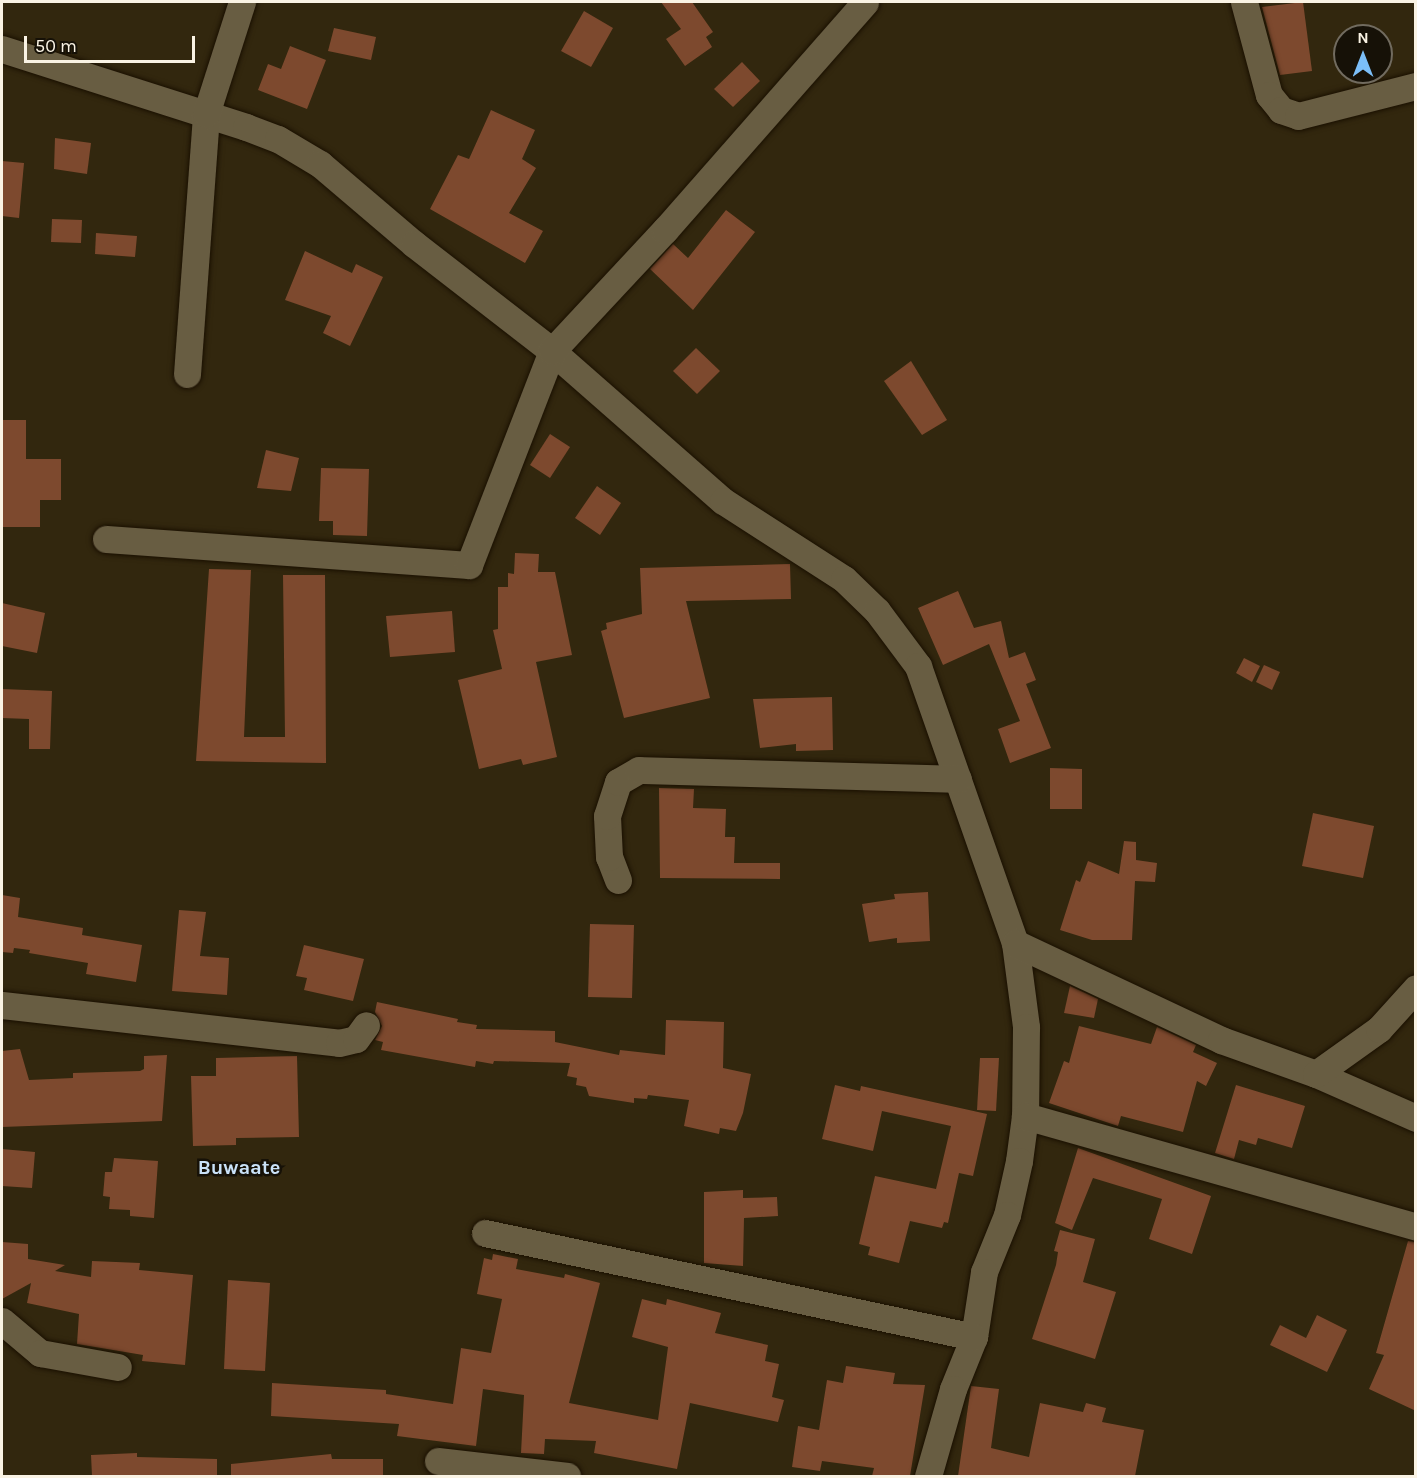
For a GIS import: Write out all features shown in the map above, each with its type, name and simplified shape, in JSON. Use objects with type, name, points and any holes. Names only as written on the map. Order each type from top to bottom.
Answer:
[{"type":"street","points":[[187,374],[206,114],[242,2]]},
{"type":"street","points":[[106,539],[470,565],[552,351],[673,221],[865,2]]},
{"type":"street","points":[[1244,2],[1269,94],[1281,110],[1298,116],[1416,86]]},
{"type":"street","points":[[2,49],[278,139],[320,164],[414,244],[552,351],[723,501],[844,579],[877,611],[918,666],[1015,943],[1026,1028],[1025,1116],[1007,1215],[984,1272],[974,1337],[952,1389],[928,1476]]},
{"type":"street","points":[[618,880],[609,856],[607,816],[618,782],[639,770],[958,779]]},
{"type":"street","points":[[1015,943],[1221,1040],[1316,1074],[1416,1118]]},
{"type":"street","points":[[1316,1074],[1378,1029],[1416,988]]},
{"type":"street","points":[[2,1005],[339,1043],[356,1039],[366,1025]]},
{"type":"street","points":[[1025,1116],[1416,1227]]},
{"type":"street","points":[[485,1233],[974,1337]]},
{"type":"street","points":[[2,1321],[40,1353],[118,1367]]},
{"type":"street","points":[[438,1461],[567,1476]]},
{"type":"building","points":[[661,2],[692,2],[713,32],[706,37],[712,47],[685,66],[666,39],[681,29]]},
{"type":"building","points":[[1303,2],[1312,71],[1280,75],[1262,7]]},
{"type":"building","points":[[584,11],[613,28],[591,67],[561,51]]},
{"type":"building","points":[[334,28],[376,37],[371,60],[328,51]]},
{"type":"building","points":[[290,46],[326,60],[307,109],[258,90],[268,64],[281,69]]},
{"type":"building","points":[[742,62],[760,81],[733,107],[714,89]]},
{"type":"building","points":[[491,110],[535,130],[522,159],[536,168],[509,213],[543,231],[525,263],[430,209],[458,155],[469,159]]},
{"type":"building","points":[[55,138],[91,143],[87,174],[54,169]]},
{"type":"building","points":[[2,161],[24,163],[19,218],[2,216]]},
{"type":"building","points":[[726,210],[755,232],[693,310],[650,269],[673,244],[688,258]]},
{"type":"building","points":[[52,219],[82,220],[81,243],[51,242]]},
{"type":"building","points":[[96,233],[137,236],[135,257],[95,254]]},
{"type":"building","points":[[305,251],[352,273],[356,264],[383,277],[350,346],[323,333],[331,316],[285,300]]},
{"type":"building","points":[[696,348],[720,371],[697,394],[673,371]]},
{"type":"building","points":[[911,361],[947,420],[922,435],[884,381]]},
{"type":"building","points":[[2,420],[26,420],[26,459],[61,459],[61,500],[40,500],[40,527],[2,527]]},
{"type":"building","points":[[550,434],[570,447],[550,478],[530,465]]},
{"type":"building","points":[[266,450],[299,458],[291,491],[257,488]]},
{"type":"building","points":[[321,468],[369,469],[367,536],[333,535],[333,521],[319,521]]},
{"type":"building","points":[[597,486],[621,503],[600,535],[575,518]]},
{"type":"building","points":[[515,553],[539,554],[538,572],[555,572],[572,655],[536,662],[557,757],[523,765],[521,759],[479,769],[458,680],[502,669],[493,630],[498,629],[498,587],[508,587],[508,573],[514,574]]},
{"type":"building","points":[[790,564],[791,599],[686,601],[710,698],[624,718],[601,631],[607,629],[606,623],[642,614],[640,568]]},
{"type":"building","points":[[209,569],[251,570],[244,737],[285,737],[283,575],[325,575],[326,763],[196,761]]},
{"type":"building","points":[[958,591],[974,628],[1001,621],[1009,658],[1025,652],[1036,680],[1026,684],[1051,748],[1010,763],[998,729],[1020,721],[989,644],[943,665],[918,608]]},
{"type":"building","points":[[2,603],[45,613],[37,653],[2,646]]},
{"type":"building","points":[[452,611],[455,652],[390,657],[386,616]]},
{"type":"building","points":[[1244,658],[1260,666],[1252,682],[1236,673]]},
{"type":"building","points":[[1264,665],[1280,672],[1272,690],[1256,682]]},
{"type":"building","points":[[2,689],[52,691],[50,749],[29,749],[29,719],[2,718]]},
{"type":"building","points":[[832,697],[833,750],[796,751],[796,744],[760,748],[753,699]]},
{"type":"building","points":[[1050,768],[1082,769],[1082,809],[1050,809]]},
{"type":"building","points":[[659,788],[694,789],[693,808],[726,809],[725,837],[735,837],[734,863],[780,863],[780,879],[660,878]]},
{"type":"building","points":[[1313,813],[1374,826],[1363,878],[1302,866]]},
{"type":"building","points":[[1124,841],[1136,842],[1136,860],[1157,863],[1155,882],[1135,881],[1132,940],[1092,940],[1060,930],[1076,880],[1080,882],[1088,861],[1119,874]]},
{"type":"building","points":[[928,892],[930,941],[897,943],[897,938],[869,942],[862,904],[895,899],[894,894]]},
{"type":"building","points":[[2,895],[20,898],[18,917],[83,928],[82,935],[142,945],[136,982],[86,974],[88,963],[29,953],[30,950],[14,948],[13,953],[2,952]]},
{"type":"building","points":[[179,910],[206,912],[200,956],[229,958],[227,995],[172,991]]},
{"type":"building","points":[[590,924],[634,925],[632,998],[588,997]]},
{"type":"building","points":[[304,945],[364,959],[353,1001],[304,990],[307,978],[296,976]]},
{"type":"building","points":[[1070,986],[1098,999],[1094,1018],[1064,1013]]},
{"type":"building","points":[[377,1002],[458,1019],[457,1022],[477,1025],[476,1029],[555,1031],[555,1042],[619,1055],[620,1050],[665,1055],[666,1020],[724,1022],[723,1068],[751,1074],[743,1113],[736,1131],[720,1128],[719,1134],[684,1126],[689,1100],[648,1095],[647,1099],[634,1098],[634,1103],[589,1096],[586,1087],[576,1085],[577,1078],[567,1076],[570,1063],[494,1061],[493,1064],[476,1061],[475,1067],[381,1050],[383,1042],[375,1040],[382,1026],[375,1012]]},
{"type":"building","points":[[1079,1026],[1151,1044],[1157,1027],[1196,1045],[1193,1052],[1217,1063],[1206,1086],[1197,1081],[1183,1132],[1121,1116],[1118,1126],[1049,1103],[1064,1061],[1069,1063]]},
{"type":"building","points":[[20,1049],[29,1080],[73,1078],[73,1073],[140,1071],[144,1069],[144,1056],[167,1055],[162,1121],[2,1127],[2,1051]]},
{"type":"building","points":[[297,1056],[299,1137],[236,1138],[236,1145],[193,1146],[191,1076],[216,1076],[216,1058]]},
{"type":"building","points":[[980,1058],[999,1058],[996,1111],[977,1110]]},
{"type":"building","points":[[835,1085],[860,1091],[861,1086],[987,1114],[973,1176],[959,1173],[948,1223],[944,1222],[942,1228],[910,1221],[899,1263],[868,1255],[870,1247],[859,1244],[875,1176],[936,1189],[951,1126],[882,1111],[873,1151],[822,1139]]},
{"type":"building","points":[[1236,1085],[1305,1106],[1292,1148],[1258,1138],[1256,1145],[1239,1140],[1234,1159],[1215,1153]]},
{"type":"building","points":[[1078,1148],[1211,1196],[1192,1254],[1149,1239],[1162,1199],[1093,1178],[1072,1230],[1055,1223]]},
{"type":"building","points":[[2,1149],[35,1152],[32,1188],[2,1186]]},
{"type":"building","points":[[114,1158],[158,1161],[154,1218],[130,1216],[130,1210],[109,1209],[110,1197],[103,1196],[105,1172],[112,1172]]},
{"type":"building","points":[[743,1190],[743,1198],[777,1197],[778,1216],[744,1218],[743,1266],[704,1263],[704,1192]]},
{"type":"building","points":[[1060,1230],[1095,1239],[1083,1282],[1116,1292],[1095,1359],[1032,1339],[1056,1265],[1058,1252],[1054,1251]]},
{"type":"building","points":[[1408,1241],[1416,1242],[1416,1411],[1369,1389],[1384,1355],[1376,1353]]},
{"type":"building","points":[[2,1242],[28,1244],[28,1259],[65,1265],[55,1271],[91,1277],[92,1261],[140,1263],[139,1270],[193,1275],[185,1365],[142,1361],[143,1355],[77,1344],[79,1314],[27,1303],[31,1283],[2,1299]]},
{"type":"building","points":[[493,1254],[518,1259],[516,1269],[564,1278],[565,1274],[600,1283],[569,1403],[658,1420],[668,1347],[632,1337],[642,1299],[666,1305],[667,1299],[721,1313],[715,1333],[768,1345],[765,1361],[779,1364],[772,1397],[784,1400],[778,1422],[690,1403],[677,1469],[594,1453],[596,1441],[545,1439],[544,1454],[521,1453],[524,1395],[483,1389],[476,1446],[397,1436],[399,1424],[271,1416],[272,1383],[386,1390],[386,1394],[453,1404],[461,1348],[491,1353],[502,1299],[477,1294],[484,1258],[492,1260]]},
{"type":"building","points":[[228,1280],[270,1283],[265,1371],[224,1369]]},
{"type":"building","points":[[1317,1315],[1347,1330],[1327,1372],[1270,1345],[1280,1325],[1306,1338]]},
{"type":"building","points":[[846,1366],[895,1373],[893,1384],[925,1385],[910,1476],[872,1476],[874,1468],[822,1461],[820,1471],[792,1467],[798,1426],[819,1430],[827,1380],[843,1383]]},
{"type":"building","points":[[971,1386],[999,1389],[991,1448],[1029,1457],[1040,1403],[1083,1412],[1086,1403],[1106,1408],[1102,1422],[1144,1430],[1135,1476],[958,1476]]},
{"type":"building","points":[[137,1453],[137,1457],[217,1459],[217,1476],[92,1476],[91,1455]]},
{"type":"building","points":[[331,1454],[332,1459],[383,1459],[383,1476],[231,1476],[231,1464]]},
{"type":"district","name":"Buwaate","points":[[239,1167]]}]
